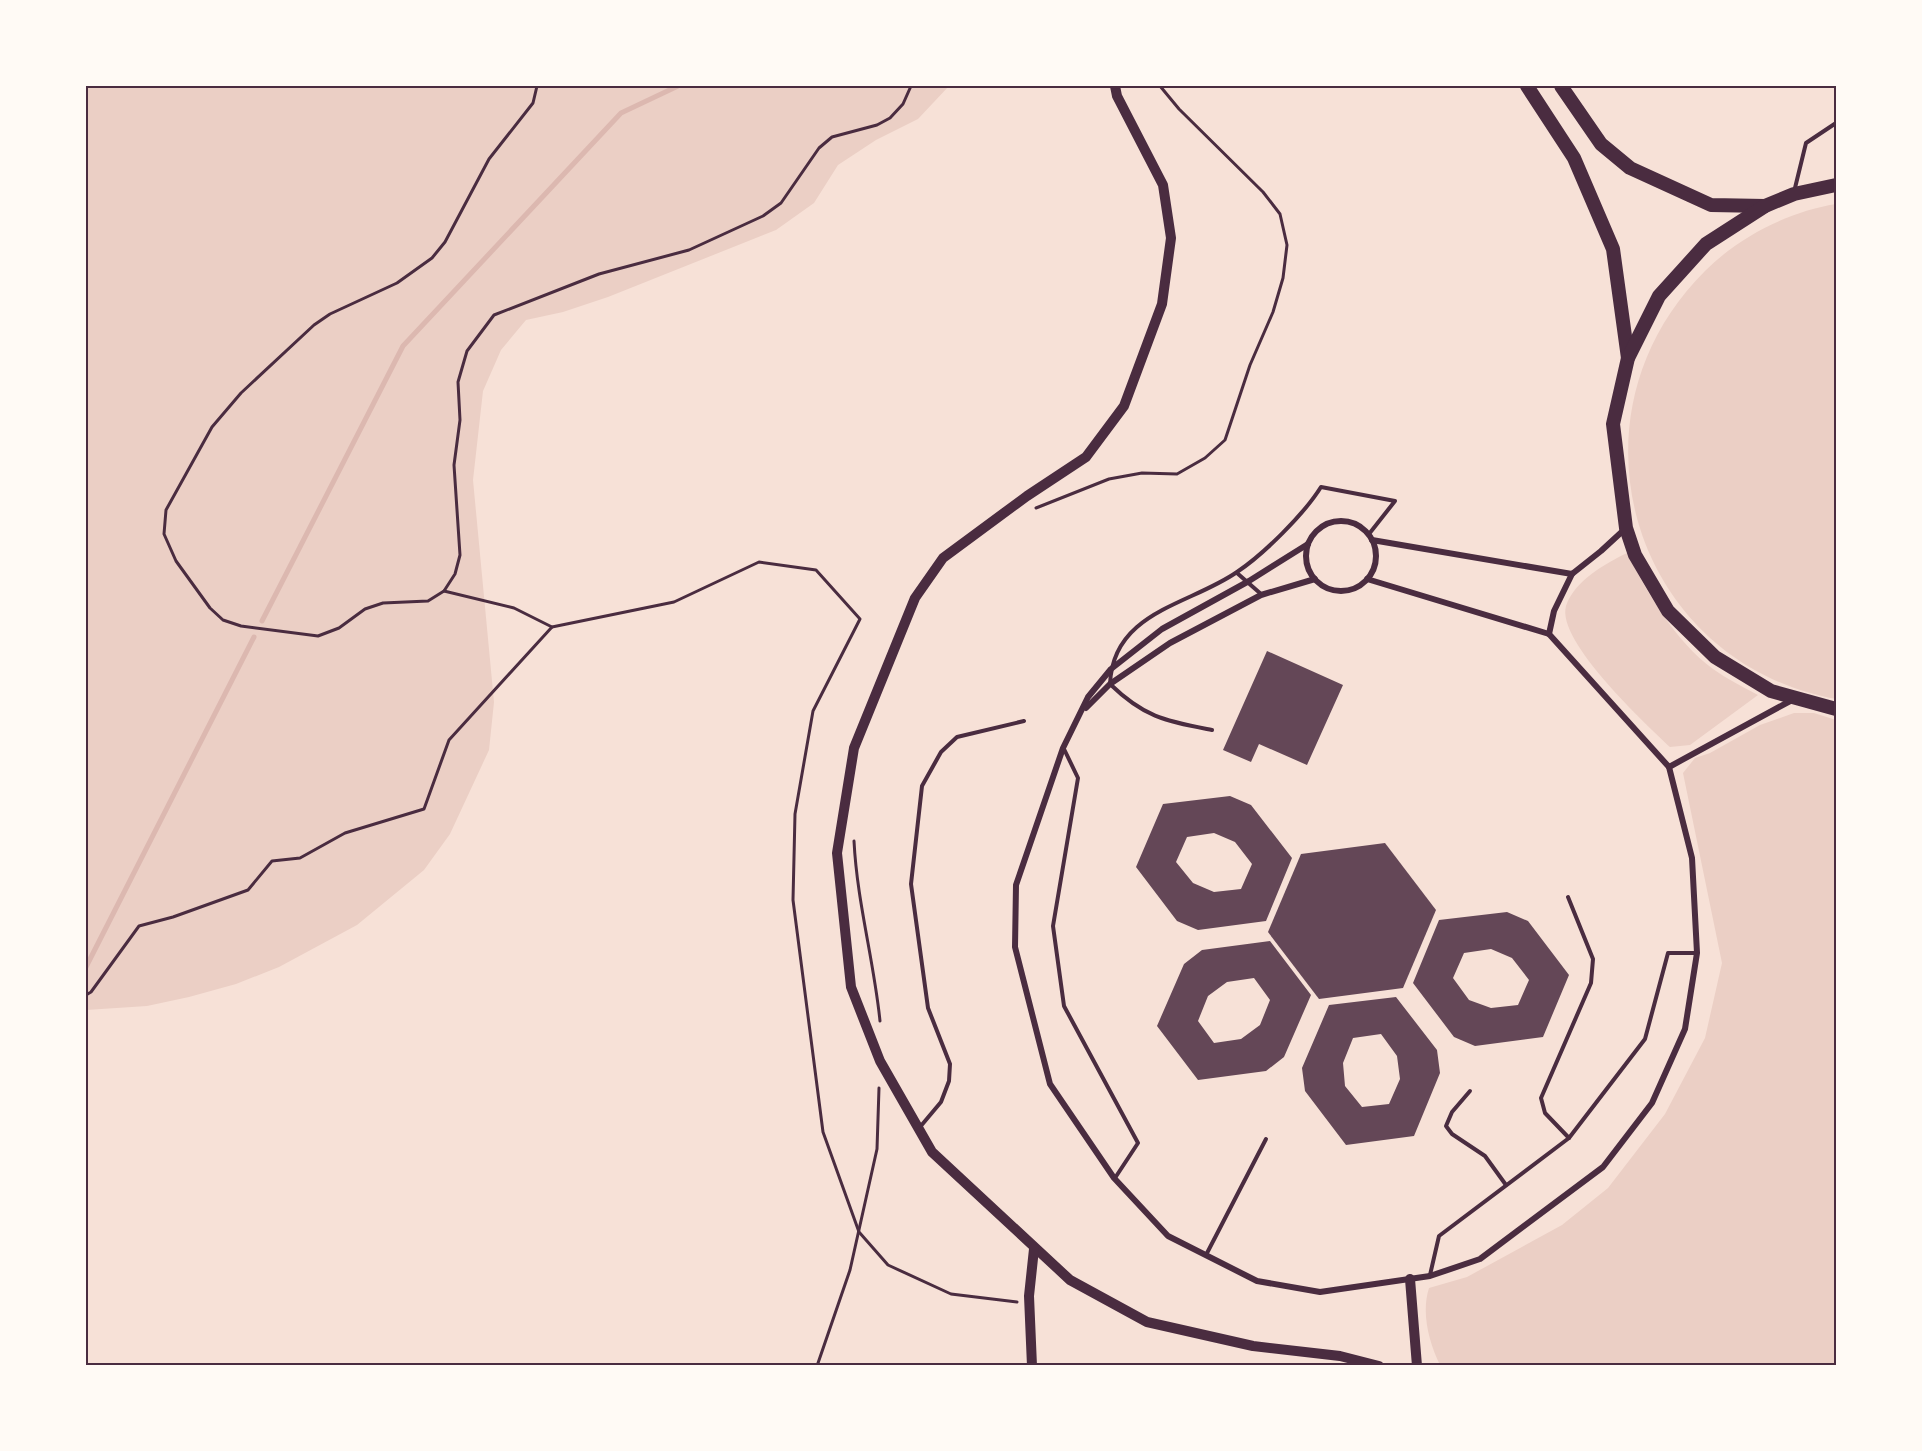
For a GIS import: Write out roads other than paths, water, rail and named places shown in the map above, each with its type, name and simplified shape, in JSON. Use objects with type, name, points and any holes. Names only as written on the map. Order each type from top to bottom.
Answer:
[{"type":"main road","points":[[1527,86],[1574,158],[1613,249],[1628,358]]},
{"type":"main road","points":[[1561,86],[1601,144],[1630,168],[1711,205],[1765,206]]},
{"type":"main road","points":[[1836,185],[1794,194],[1765,206],[1706,244],[1659,296],[1628,358],[1613,424],[1626,528],[1635,555],[1668,611],[1715,657],[1771,691],[1836,709]]},
{"type":"street","points":[[1115,86],[1117,96],[1162,185],[1171,238],[1162,304],[1124,406],[1086,457],[1027,496],[942,558],[915,598],[854,748],[837,853],[851,987],[880,1061],[932,1152],[1070,1280],[1147,1322],[1253,1346],[1340,1356],[1379,1365]]},
{"type":"street","points":[[1371,537],[1376,560],[1367,579],[1358,586],[1335,590],[1315,579],[1306,557],[1308,544],[1314,534],[1335,521],[1353,524],[1371,537],[1572,574]]},
{"type":"street","points":[[1549,634],[1554,611],[1572,574],[1626,528]]},
{"type":"street","points":[[1308,544],[1249,582],[1162,629],[1111,669],[1088,697],[1084,710],[1063,748],[1016,885],[1015,947],[1050,1084],[1114,1178],[1168,1236],[1257,1281],[1320,1292],[1430,1276],[1480,1259],[1603,1167],[1652,1103],[1685,1029],[1697,953],[1692,858],[1669,767],[1549,634],[1367,579]]},
{"type":"street","points":[[1084,710],[1110,684],[1170,643],[1262,595],[1315,579]]},
{"type":"street","points":[[1669,767],[1796,698]]},
{"type":"street","points":[[1032,1365],[1029,1303],[1034,1249]]},
{"type":"street","points":[[1410,1279],[1417,1365]]},
{"type":"lane","points":[[1794,194],[1806,143],[1836,123]]},
{"type":"lane","points":[[1212,730],[1161,720],[1126,700],[1110,684],[1111,669],[1123,643],[1139,624],[1237,573],[1306,510],[1321,487],[1395,501],[1371,537]]},
{"type":"lane","points":[[1237,573],[1262,595]]},
{"type":"lane","points":[[919,1128],[941,1102],[949,1081],[950,1064],[928,1008],[911,884],[922,786],[941,752],[957,737],[1024,721]]},
{"type":"lane","points":[[1063,748],[1078,778],[1053,926],[1064,1006],[1138,1143],[1114,1178]]},
{"type":"lane","points":[[1568,897],[1593,960],[1591,983],[1541,1098],[1545,1113],[1569,1138]]},
{"type":"lane","points":[[1430,1276],[1438,1236],[1569,1138],[1645,1039],[1668,953],[1697,953]]},
{"type":"lane","points":[[1470,1091],[1452,1112],[1446,1126],[1452,1134],[1485,1156],[1506,1185]]},
{"type":"lane","points":[[1206,1255],[1266,1139]]},
{"type":"waterway","points":[[262,621],[403,346],[621,113],[678,86]]},
{"type":"waterway","points":[[86,967],[254,637]]}]
